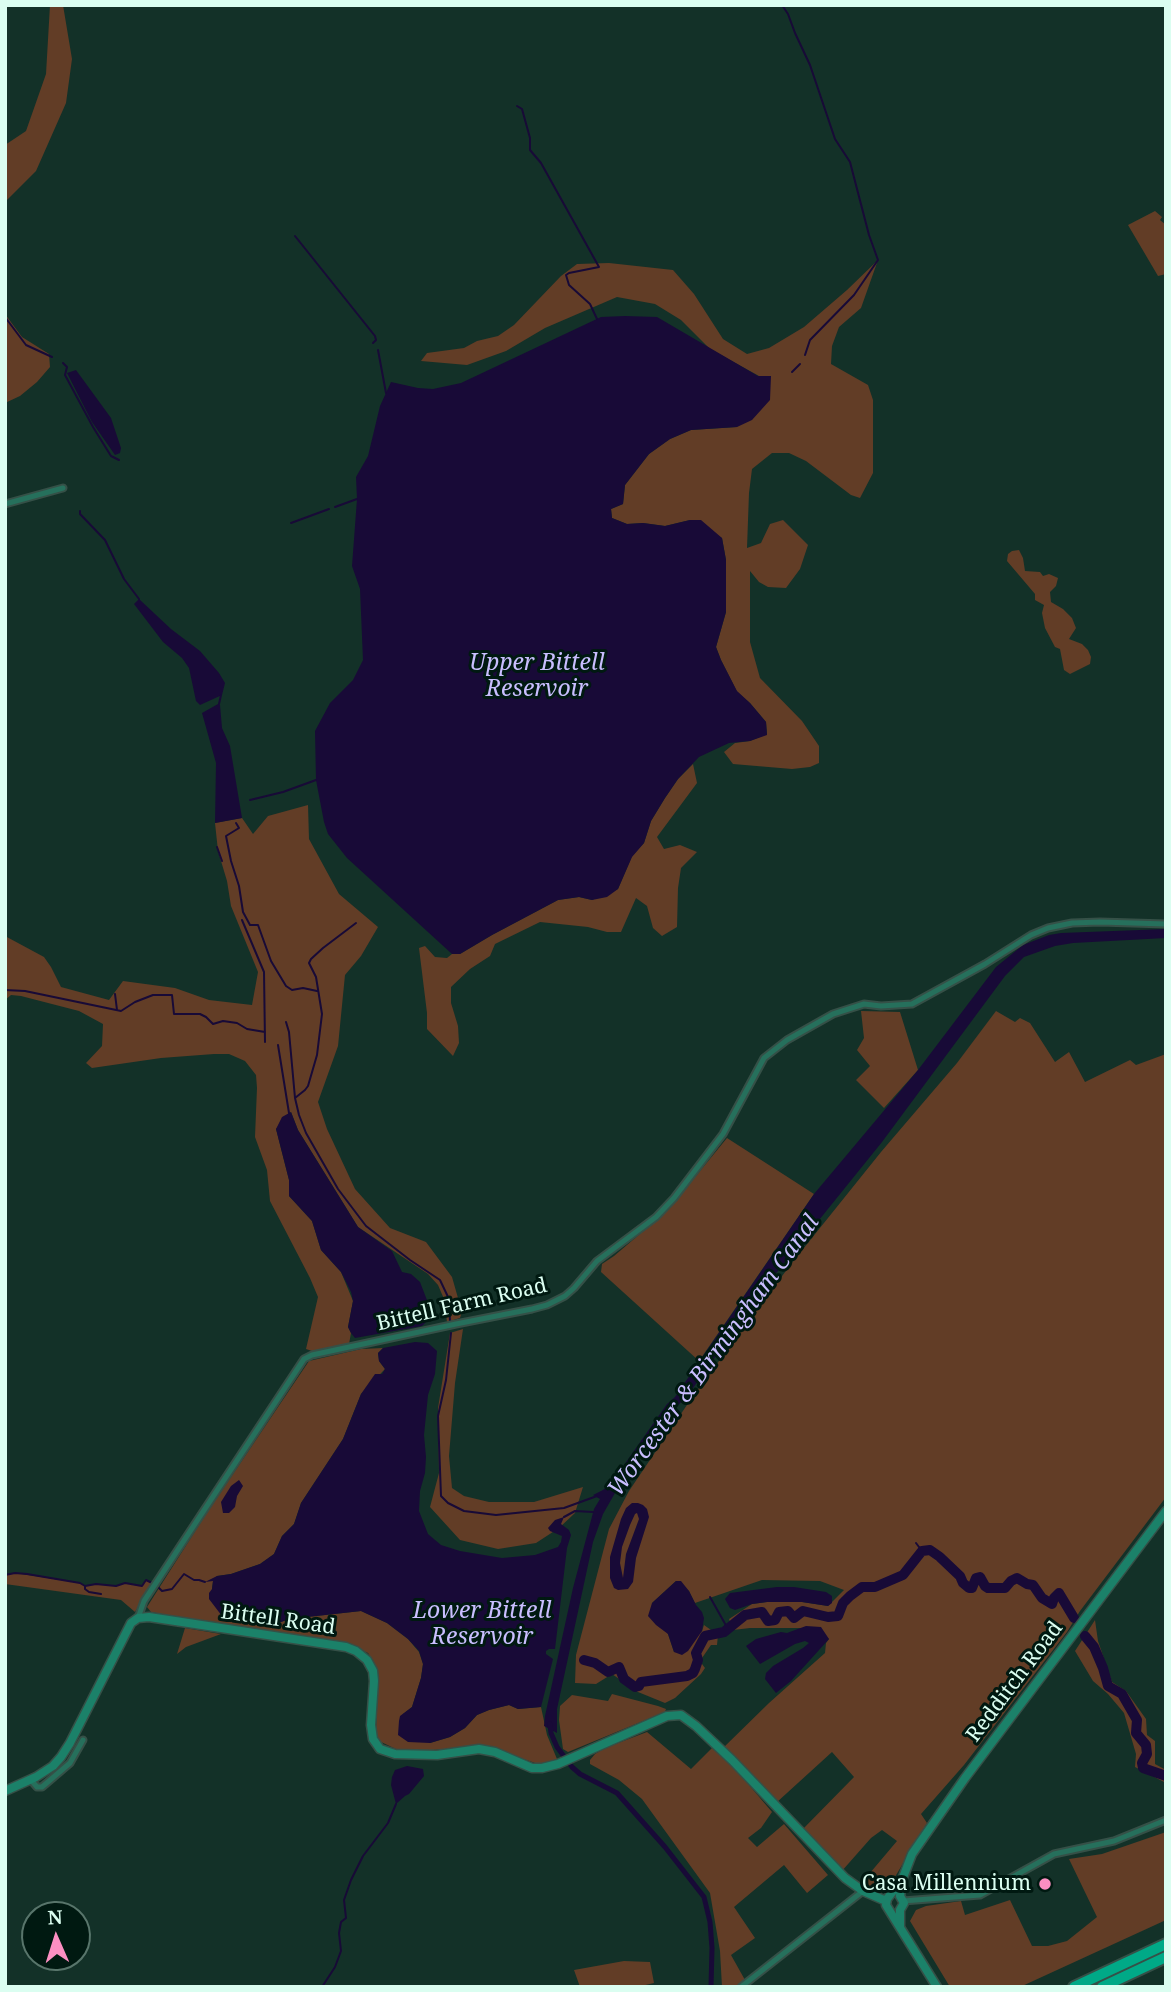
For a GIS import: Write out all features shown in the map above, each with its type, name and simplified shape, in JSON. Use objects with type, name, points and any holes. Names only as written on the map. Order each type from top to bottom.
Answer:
[{"type":"highway","points":[[1074,1987],[1166,1944]]},
{"type":"highway","points":[[1102,1987],[1166,1957]]},
{"type":"main road","name":"Redditch Road","points":[[888,1898],[902,1880],[912,1854],[958,1788],[1166,1511]]},
{"type":"main road","name":"Bittell Road","points":[[138,1618],[149,1617],[346,1647],[356,1651],[367,1660],[373,1671],[372,1734],[377,1746],[387,1753],[437,1755],[479,1749],[492,1751],[532,1768],[542,1768],[558,1764],[667,1716],[681,1715],[732,1760],[835,1869],[863,1891],[888,1898]]},
{"type":"main road","points":[[5,1791],[31,1780],[53,1766],[64,1753],[129,1626],[138,1618]]},
{"type":"main road","name":"Redditch Road","points":[[902,1880],[902,1898]]},
{"type":"main road","points":[[894,1894],[902,1898],[903,1907],[895,1910],[887,1908],[888,1898],[894,1894]]},
{"type":"main road","points":[[895,1910],[900,1927],[937,1987]]},
{"type":"street","points":[[5,504],[63,488]]},
{"type":"street","name":"Bittell Farm Road","points":[[138,1618],[144,1601],[304,1359],[403,1335],[532,1309],[565,1296],[597,1261],[656,1217],[674,1198],[723,1134],[764,1058],[787,1040],[833,1014],[864,1004],[912,1004],[1031,935],[1048,928],[1072,923],[1100,922],[1166,924]]},
{"type":"street","points":[[31,1780],[37,1787],[42,1787],[70,1763],[83,1740]]},
{"type":"street","points":[[902,1898],[980,1895],[1054,1854],[1114,1841],[1166,1820]]},
{"type":"street","points":[[741,1987],[863,1891]]},
{"type":"shaded area","points":[[50,5],[63,5],[72,59],[66,103],[36,171],[7,200],[5,240],[5,145],[26,131],[46,74]]},
{"type":"shaded area","points":[[1155,211],[1166,225],[1166,274],[1158,276],[1128,225]]},
{"type":"shaded area","points":[[878,260],[861,308],[839,327],[832,346],[831,364],[868,385],[873,400],[873,473],[860,498],[851,495],[806,461],[789,453],[772,453],[752,469],[749,493],[747,548],[761,543],[770,524],[783,520],[808,545],[800,569],[786,588],[768,587],[759,582],[750,571],[750,642],[760,678],[802,721],[819,746],[819,763],[792,769],[733,764],[724,752],[735,743],[750,741],[767,734],[766,722],[737,692],[716,647],[726,612],[726,560],[722,538],[690,520],[665,526],[627,524],[612,518],[611,509],[623,504],[625,485],[649,454],[670,439],[691,430],[737,427],[759,376],[710,349],[681,320],[655,304],[617,297],[545,328],[506,351],[467,365],[421,361],[427,353],[464,348],[477,341],[498,336],[514,325],[561,276],[577,264],[609,263],[673,270],[694,294],[723,339],[747,354],[769,348],[804,327]]},
{"type":"shaded area","points":[[5,314],[22,337],[49,354],[50,367],[20,396],[5,403]]},
{"type":"shaded area","points":[[1019,550],[1025,571],[1040,572],[1043,576],[1049,574],[1058,578],[1056,586],[1050,592],[1051,602],[1072,618],[1076,628],[1069,639],[1082,644],[1088,650],[1090,664],[1070,674],[1064,670],[1060,649],[1055,647],[1045,628],[1042,613],[1044,605],[1035,600],[1035,594],[1007,561],[1008,554]]},
{"type":"shaded area","points":[[693,764],[697,783],[657,837],[664,849],[680,845],[697,852],[681,868],[677,927],[662,936],[653,928],[647,906],[636,898],[621,932],[540,922],[495,944],[490,956],[470,969],[451,987],[451,1003],[458,1026],[459,1043],[453,1056],[427,1029],[419,948],[425,946],[435,957],[447,958],[452,954],[460,954],[558,900],[579,897],[592,900],[618,889],[632,856],[644,843],[651,821],[678,779]]},
{"type":"shaded area","points":[[308,805],[309,839],[339,894],[378,927],[361,956],[345,975],[338,1046],[318,1102],[327,1129],[355,1189],[390,1228],[426,1242],[452,1277],[462,1312],[460,1318],[447,1322],[444,1299],[438,1285],[428,1274],[358,1227],[298,1130],[291,1112],[276,1129],[289,1180],[289,1196],[312,1221],[321,1250],[341,1272],[353,1301],[348,1327],[351,1333],[349,1344],[315,1352],[306,1349],[318,1297],[270,1201],[267,1170],[255,1137],[256,1075],[245,1061],[229,1054],[214,1054],[92,1068],[86,1063],[102,1046],[103,1024],[79,1011],[21,996],[11,995],[5,1000],[5,936],[44,957],[61,987],[109,1000],[123,981],[175,988],[209,1000],[252,1005],[258,972],[231,906],[218,851],[215,823],[242,818],[253,834],[268,816]]},
{"type":"shaded area","points":[[861,1011],[900,1012],[918,1070],[884,1108],[856,1080],[870,1066],[857,1050],[864,1038]]},
{"type":"shaded area","points":[[996,1011],[1015,1022],[1020,1018],[1030,1023],[1055,1062],[1069,1052],[1085,1082],[1130,1060],[1136,1065],[1166,1054],[1166,1497],[1067,1632],[964,1765],[921,1814],[927,1823],[889,1887],[874,1894],[859,1886],[897,1841],[882,1830],[871,1838],[841,1872],[801,1831],[854,1777],[832,1752],[776,1803],[722,1749],[825,1653],[829,1639],[804,1628],[733,1630],[729,1619],[752,1604],[767,1602],[802,1602],[828,1606],[844,1590],[820,1581],[762,1580],[695,1603],[689,1591],[676,1581],[652,1603],[674,1652],[702,1631],[704,1625],[718,1635],[717,1645],[711,1645],[702,1658],[705,1668],[701,1674],[675,1698],[665,1703],[638,1692],[612,1674],[596,1684],[575,1683],[576,1655],[609,1529],[629,1491],[693,1396],[791,1264],[957,1063]]},
{"type":"shaded area","points":[[727,1138],[814,1194],[699,1361],[601,1272],[602,1264],[668,1210]]},
{"type":"shaded area","points":[[463,1329],[449,1456],[452,1488],[464,1496],[489,1502],[534,1502],[583,1487],[575,1513],[559,1528],[536,1543],[498,1549],[460,1540],[430,1507],[439,1473],[438,1408],[450,1333]]},
{"type":"shaded area","points":[[383,1348],[378,1353],[379,1361],[385,1369],[361,1394],[343,1439],[301,1503],[294,1524],[282,1536],[274,1554],[260,1564],[217,1576],[213,1581],[212,1589],[219,1611],[228,1621],[273,1625],[289,1619],[361,1611],[387,1623],[408,1639],[419,1652],[423,1664],[421,1678],[412,1707],[403,1714],[430,1743],[450,1737],[465,1728],[477,1715],[489,1710],[509,1705],[518,1709],[541,1707],[547,1735],[557,1759],[541,1765],[491,1748],[398,1750],[379,1741],[376,1734],[377,1680],[374,1662],[368,1653],[346,1643],[194,1620],[151,1612],[147,1607],[309,1361],[361,1349]]},
{"type":"shaded area","points":[[15,1573],[85,1586],[116,1586],[125,1583],[142,1586],[146,1580],[152,1583],[135,1612],[121,1600],[5,1584],[5,1575]]},
{"type":"shaded area","points":[[1095,1620],[1098,1641],[1112,1682],[1126,1691],[1146,1719],[1147,1735],[1155,1741],[1155,1764],[1166,1770],[1166,1783],[1135,1767],[1136,1754],[1124,1713],[1093,1681],[1075,1651]]},
{"type":"shaded area","points":[[185,1628],[221,1634],[186,1647],[177,1654]]},
{"type":"shaded area","points":[[612,1694],[666,1709],[665,1712],[568,1752],[563,1749],[560,1706],[572,1695],[608,1701]]},
{"type":"shaded area","points":[[647,1732],[691,1769],[712,1748],[732,1765],[772,1812],[761,1828],[748,1838],[757,1847],[784,1824],[828,1875],[807,1893],[784,1865],[734,1907],[755,1938],[731,1955],[745,1980],[735,1987],[722,1987],[720,1951],[710,1893],[642,1799],[619,1780],[590,1764],[595,1754],[605,1748]]},
{"type":"shaded area","points":[[1166,1832],[1166,1920],[1020,1987],[950,1987],[910,1921],[916,1910],[926,1906],[961,1901],[965,1915],[1010,1900],[1032,1946],[1048,1946],[1067,1941],[1097,1917],[1069,1859],[1102,1854]]},
{"type":"shaded area","points":[[624,1961],[650,1962],[654,1983],[637,1987],[580,1987],[574,1970]]},
{"type":"water","name":"Upper Bittell Reservoir","points":[[601,317],[657,317],[758,376],[771,376],[770,400],[752,420],[737,427],[691,430],[670,439],[649,454],[625,485],[623,504],[611,509],[612,518],[627,524],[665,526],[701,520],[722,538],[726,560],[726,612],[716,647],[737,691],[766,722],[767,735],[750,741],[729,743],[699,757],[678,779],[665,798],[651,821],[644,843],[632,857],[618,889],[607,897],[558,900],[460,954],[452,954],[347,858],[328,834],[324,822],[316,780],[315,731],[330,703],[353,680],[363,660],[360,589],[352,566],[356,477],[368,456],[380,406],[391,382],[433,389],[461,383]]},
{"type":"water","points":[[76,370],[111,418],[121,448],[120,453],[115,455],[92,422],[67,373]]},
{"type":"water","points":[[139,599],[200,651],[225,683],[222,695],[200,705],[196,701],[189,668],[182,658],[163,642],[134,604]]},
{"type":"water","points":[[218,704],[222,728],[230,746],[242,818],[215,823],[216,763],[202,713]]},
{"type":"water","points":[[1166,929],[1166,938],[1055,946],[1024,957],[1005,976],[882,1142],[769,1282],[619,1486],[603,1514],[593,1542],[557,1709],[557,1733],[544,1726],[573,1588],[594,1509],[600,1499],[593,1495],[612,1482],[667,1404],[675,1397],[814,1194],[918,1070],[996,967],[1023,945],[1061,933]]},
{"type":"water","points":[[291,1112],[298,1130],[358,1227],[392,1251],[402,1272],[411,1274],[420,1282],[430,1308],[429,1319],[422,1326],[355,1338],[351,1333],[348,1327],[353,1301],[351,1292],[341,1272],[321,1250],[312,1221],[289,1196],[289,1180],[276,1129],[282,1117]]},
{"type":"water","name":"Lower Bittell Reservoir","points":[[415,1342],[428,1343],[437,1351],[435,1374],[428,1395],[424,1435],[425,1473],[420,1491],[419,1511],[428,1534],[441,1545],[502,1558],[535,1555],[558,1547],[562,1536],[548,1528],[555,1520],[564,1517],[561,1524],[571,1535],[567,1548],[555,1649],[546,1651],[553,1659],[541,1707],[518,1709],[509,1705],[489,1710],[477,1715],[465,1728],[450,1737],[430,1743],[408,1742],[398,1735],[400,1716],[412,1707],[423,1664],[419,1651],[387,1623],[361,1611],[289,1619],[273,1625],[228,1621],[209,1599],[213,1581],[205,1582],[260,1564],[274,1554],[282,1536],[294,1524],[301,1503],[343,1439],[361,1394],[375,1374],[382,1374],[385,1369],[379,1361],[378,1353],[383,1348]]},
{"type":"water","points":[[239,1480],[243,1486],[235,1507],[229,1513],[223,1513],[221,1502],[231,1486]]},
{"type":"water","points":[[632,1503],[638,1503],[647,1509],[649,1517],[636,1558],[633,1582],[628,1589],[618,1590],[614,1588],[610,1578],[610,1557],[626,1508]],"holes":[[[637,1513],[639,1519],[626,1554],[623,1578],[620,1563],[622,1547],[635,1514]]]},
{"type":"water","points":[[676,1581],[681,1581],[689,1591],[704,1618],[702,1631],[682,1655],[674,1652],[668,1634],[648,1616],[652,1603]]},
{"type":"water","points":[[777,1587],[826,1592],[832,1596],[832,1603],[828,1606],[802,1602],[767,1602],[735,1610],[730,1608],[725,1599],[730,1593]]},
{"type":"water","points":[[806,1626],[821,1627],[829,1639],[791,1681],[776,1693],[765,1679],[766,1673],[809,1643],[805,1641],[795,1644],[760,1664],[746,1646],[756,1639]]},
{"type":"water","points":[[407,1766],[423,1769],[424,1776],[409,1794],[396,1804],[391,1785],[392,1777],[395,1770]]},
{"type":"waterway","points":[[782,5],[810,65],[835,139],[850,162],[878,260],[854,295],[810,340],[805,355]]},
{"type":"waterway","points":[[517,106],[522,109],[530,138],[530,150],[541,163],[599,267],[566,275],[569,285],[590,304],[597,319]]},
{"type":"waterway","points":[[295,236],[375,336],[373,343]]},
{"type":"waterway","points":[[5,317],[26,345],[52,357]]},
{"type":"waterway","points":[[378,350],[386,393]]},
{"type":"waterway","points":[[63,363],[67,367],[65,375],[93,427],[111,456],[119,460]]},
{"type":"waterway","points":[[792,372],[800,364]]},
{"type":"waterway","points":[[335,507],[357,499]]},
{"type":"waterway","points":[[291,523],[329,509]]},
{"type":"waterway","points":[[80,511],[105,540],[124,579],[139,599]]},
{"type":"waterway","points":[[219,704],[221,695]]},
{"type":"waterway","points":[[250,800],[316,780]]},
{"type":"waterway","points":[[236,823],[239,828],[226,836],[243,912],[250,925],[258,925],[271,961],[286,986],[292,990],[303,988],[317,991]]},
{"type":"waterway","points":[[217,847],[222,861]]},
{"type":"waterway","points":[[242,920],[264,972],[265,1042]]},
{"type":"waterway","points":[[356,923],[323,948],[309,963],[316,977],[322,1014],[317,1055],[308,1086],[295,1098],[299,1115],[306,1133],[338,1189],[366,1226],[440,1280],[449,1299],[450,1322]]},
{"type":"waterway","points":[[5,990],[25,991],[121,1011],[153,995],[172,995],[174,1014],[200,1014],[213,1024],[223,1021],[237,1023],[247,1029],[265,1032]]},
{"type":"waterway","points":[[115,994],[117,1010]]},
{"type":"waterway","points":[[286,1022],[295,1098]]},
{"type":"waterway","points":[[278,1045],[289,1113]]},
{"type":"waterway","points":[[451,1333],[446,1380],[438,1416],[441,1496],[464,1511],[496,1515],[564,1508],[597,1496]]},
{"type":"waterway","points":[[564,1517],[575,1511],[593,1512]]},
{"type":"waterway","points":[[916,1543],[922,1551]]},
{"type":"waterway","points":[[584,1660],[595,1663],[608,1672],[619,1667],[624,1679],[635,1687],[641,1682],[687,1676],[695,1669],[698,1660],[696,1653],[705,1636],[724,1632],[745,1615],[762,1612],[768,1621],[775,1620],[779,1612],[788,1611],[794,1618],[803,1611],[828,1617],[838,1616],[843,1603],[862,1587],[875,1587],[903,1575],[922,1551],[930,1550],[960,1576],[969,1588],[972,1588],[976,1578],[980,1577],[988,1588],[1005,1588],[1017,1578],[1033,1585],[1042,1598],[1052,1604],[1059,1593],[1074,1618]]},
{"type":"waterway","points":[[5,1575],[27,1574],[85,1586],[116,1586],[125,1583],[142,1586],[146,1580],[152,1583]]},
{"type":"waterway","points":[[159,1588],[162,1591],[172,1589],[184,1574],[205,1582]]},
{"type":"waterway","points":[[85,1586],[89,1592],[101,1594]]},
{"type":"waterway","points":[[710,1597],[728,1629]]},
{"type":"waterway","points":[[1085,1636],[1094,1647],[1108,1686],[1122,1694],[1137,1720],[1136,1733],[1146,1745],[1147,1754],[1142,1763],[1143,1768],[1166,1776]]},
{"type":"waterway","name":"Worcester & Birmingham Canal","points":[[550,1724],[557,1747],[572,1767],[617,1793],[665,1847],[704,1897],[710,1922],[711,1987]]},
{"type":"waterway","points":[[322,1987],[335,1967],[341,1951],[339,1933],[341,1922],[346,1918],[344,1900],[351,1880],[363,1856],[388,1823],[396,1804]]},
{"type":"place","name":"Casa Millennium","points":[[1045,1884]]}]
